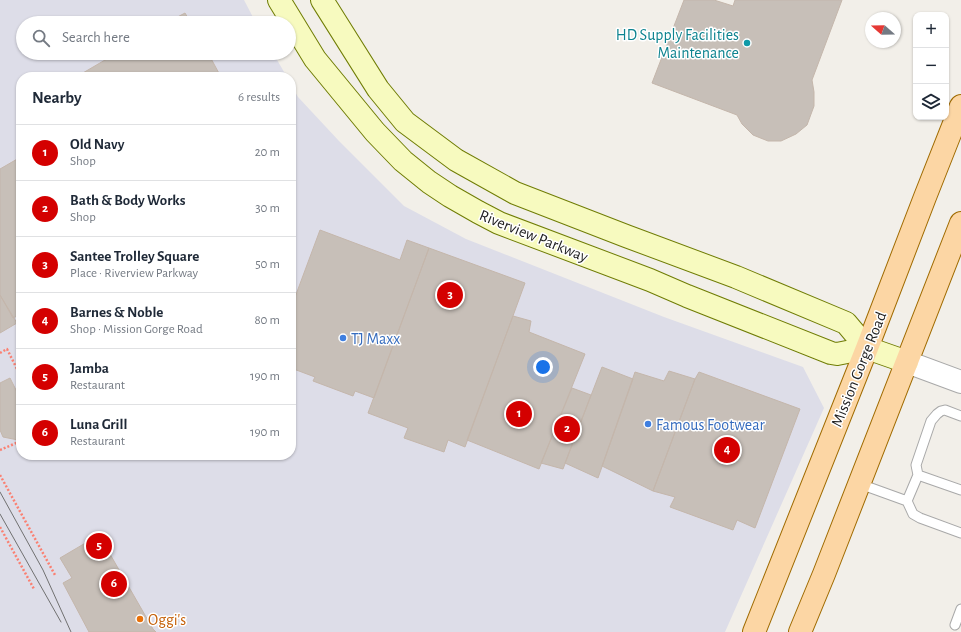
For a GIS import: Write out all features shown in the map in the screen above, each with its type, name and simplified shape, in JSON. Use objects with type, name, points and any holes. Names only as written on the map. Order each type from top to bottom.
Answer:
[{"type":"main road","name":"Riverview Parkway","points":[[279,0],[289,16]]},
{"type":"main road","name":"Riverview Parkway","points":[[296,28],[315,59],[375,132],[403,161],[429,182],[478,212],[499,223],[650,280],[832,353],[837,354],[867,348],[846,323],[736,277],[515,193],[456,160],[405,122],[378,90],[322,0]]},
{"type":"main road","name":"Mission Gorge Road","points":[[754,632],[961,106]]},
{"type":"main road","points":[[800,632],[961,223]]},
{"type":"main road","points":[[867,348],[907,362]]},
{"type":"street","points":[[907,362],[961,382]]},
{"type":"lane","points":[[907,501],[918,475],[916,465],[931,421],[937,414],[945,410],[961,416]]},
{"type":"lane","points":[[918,475],[961,490]]},
{"type":"lane","points":[[859,483],[907,501],[913,514],[961,533]]},
{"type":"lane","points":[[955,624],[961,609]]},
{"type":"path","points":[[0,353],[7,349],[16,367]]},
{"type":"path","points":[[0,450],[16,443]]},
{"type":"path","points":[[0,475],[55,575]]},
{"type":"path","points":[[0,527],[34,589]]},
{"type":"shaded area","points":[[0,0],[244,0],[252,16],[16,16],[16,60],[277,60],[284,72],[16,72],[16,460],[296,460],[296,94],[339,141],[404,206],[466,239],[664,317],[803,367],[824,408],[725,632],[0,632]]},
{"type":"building","name":"HD Supply Facilities Maintenance","points":[[684,0],[714,0],[733,6],[735,0],[842,0],[812,80],[814,106],[807,125],[796,134],[781,141],[768,141],[753,135],[742,124],[737,115],[652,83]]},
{"type":"building","points":[[185,13],[187,16],[179,16]]},
{"type":"building","points":[[105,60],[212,60],[218,72],[85,72]]},
{"type":"building","points":[[16,160],[16,316],[13,318],[0,295],[0,169]]},
{"type":"building","name":"TJ Maxx","points":[[320,230],[400,260],[407,240],[429,248],[374,398],[355,391],[353,396],[313,381],[315,377],[296,370],[296,295]]},
{"type":"building","points":[[429,248],[525,283],[465,447],[448,440],[444,452],[404,438],[408,428],[368,413]]},
{"type":"building","points":[[0,295],[16,324],[0,333]]},
{"type":"building","points":[[513,316],[531,321],[529,332],[585,354],[539,469],[467,440]]},
{"type":"building","points":[[602,367],[633,379],[598,478],[565,463]]},
{"type":"building","name":"Famous Footwear","points":[[669,371],[695,379],[653,491],[602,466],[635,372],[664,381]]},
{"type":"building","points":[[699,372],[800,409],[755,528],[737,520],[733,530],[670,507],[675,497],[653,491],[695,379]]},
{"type":"building","points":[[10,378],[16,390],[16,440],[3,437],[0,430],[0,383]]},
{"type":"building","points":[[572,388],[591,395],[563,469],[541,463]]},
{"type":"building","points":[[99,535],[156,632],[89,632],[63,583],[72,578],[60,558]]},
{"type":"tram line","points":[[0,492],[43,570],[71,632]]},
{"type":"tram line","points":[[0,514],[61,622]]},
{"type":"place","name":"HD Supply Facilities Maintenance","points":[[747,43]]},
{"type":"place","name":"Santee Trolley Square","points":[[450,295]]},
{"type":"place","name":"TJ Maxx","points":[[343,338]]},
{"type":"place","name":"Old Navy","points":[[519,414]]},
{"type":"place","name":"Famous Footwear","points":[[648,424]]},
{"type":"place","name":"Bath & Body Works","points":[[567,429]]},
{"type":"place","name":"Barnes & Noble","points":[[727,450]]},
{"type":"place","name":"Jamba","points":[[99,546]]},
{"type":"place","name":"Luna Grill","points":[[114,584]]},
{"type":"place","name":"Oggi's","points":[[140,619]]}]
